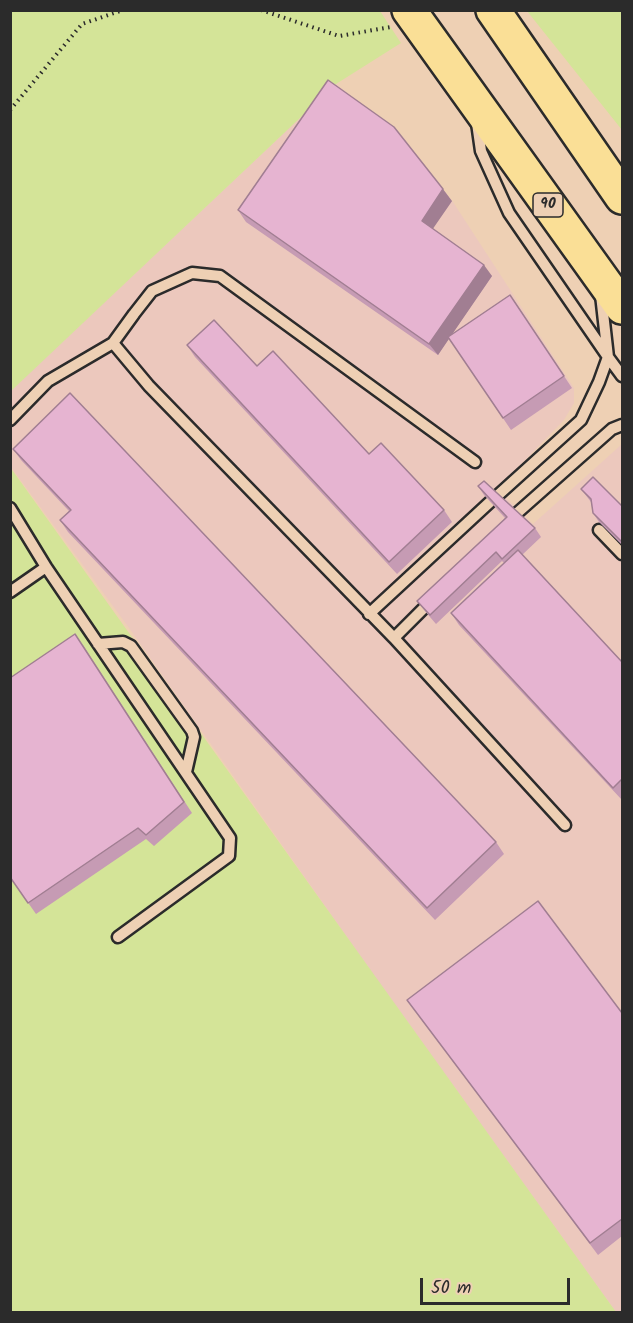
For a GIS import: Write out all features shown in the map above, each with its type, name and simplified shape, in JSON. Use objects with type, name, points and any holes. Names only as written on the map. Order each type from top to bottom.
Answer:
[{"type":"highway","points":[[493,10],[622,197]]},
{"type":"highway","name":"90","points":[[414,17],[622,307]]},
{"type":"lane","points":[[474,102],[481,151],[509,213],[622,376]]},
{"type":"lane","points":[[10,420],[48,381],[113,343],[152,291],[192,273],[220,276],[475,462]]},
{"type":"lane","points":[[369,614],[581,420],[608,357],[598,275]]},
{"type":"lane","points":[[113,343],[149,386],[394,638],[565,825]]},
{"type":"lane","points":[[516,514],[612,429],[622,425]]},
{"type":"lane","points":[[10,508],[46,567],[230,838],[229,856],[118,937]]},
{"type":"lane","points":[[599,530],[622,555]]},
{"type":"lane","points":[[10,592],[46,567]]},
{"type":"lane","points":[[394,638],[442,590]]},
{"type":"lane","points":[[98,644],[123,642],[131,646],[192,731],[194,737],[186,772]]},
{"type":"path","points":[[10,110],[82,24],[123,10]]},
{"type":"path","points":[[261,10],[339,36],[414,17]]},
{"type":"shaded area","points":[[336,84],[403,137],[453,202],[574,388],[574,403],[564,420],[497,489],[533,524],[622,444],[622,1312],[616,1312],[378,981],[129,628],[11,467],[10,391]]},
{"type":"green space","points":[[11,11],[380,11],[401,43],[336,84],[11,391]]},
{"type":"green space","points":[[527,11],[622,11],[622,130]]},
{"type":"green space","points":[[10,467],[616,1312],[11,1312]]},
{"type":"building","points":[[328,80],[394,127],[443,189],[422,221],[484,265],[429,344],[238,210]]},
{"type":"building","points":[[510,295],[564,376],[503,418],[448,337]]},
{"type":"building","points":[[214,320],[257,366],[273,351],[369,454],[381,443],[444,510],[389,562],[187,345]]},
{"type":"building","points":[[70,393],[496,842],[427,908],[60,520],[71,510],[13,449]]},
{"type":"building","points":[[593,477],[622,506],[622,542],[593,513],[591,499],[581,489]]},
{"type":"building","points":[[484,481],[535,528],[502,559],[496,552],[430,615],[417,601],[507,517],[478,486]]},
{"type":"building","points":[[518,550],[622,662],[622,779],[613,788],[451,613]]},
{"type":"building","points":[[75,634],[184,802],[146,835],[138,828],[28,903],[10,877],[10,678]]},
{"type":"building","points":[[538,901],[622,1013],[622,1219],[590,1243],[407,1000]]}]
